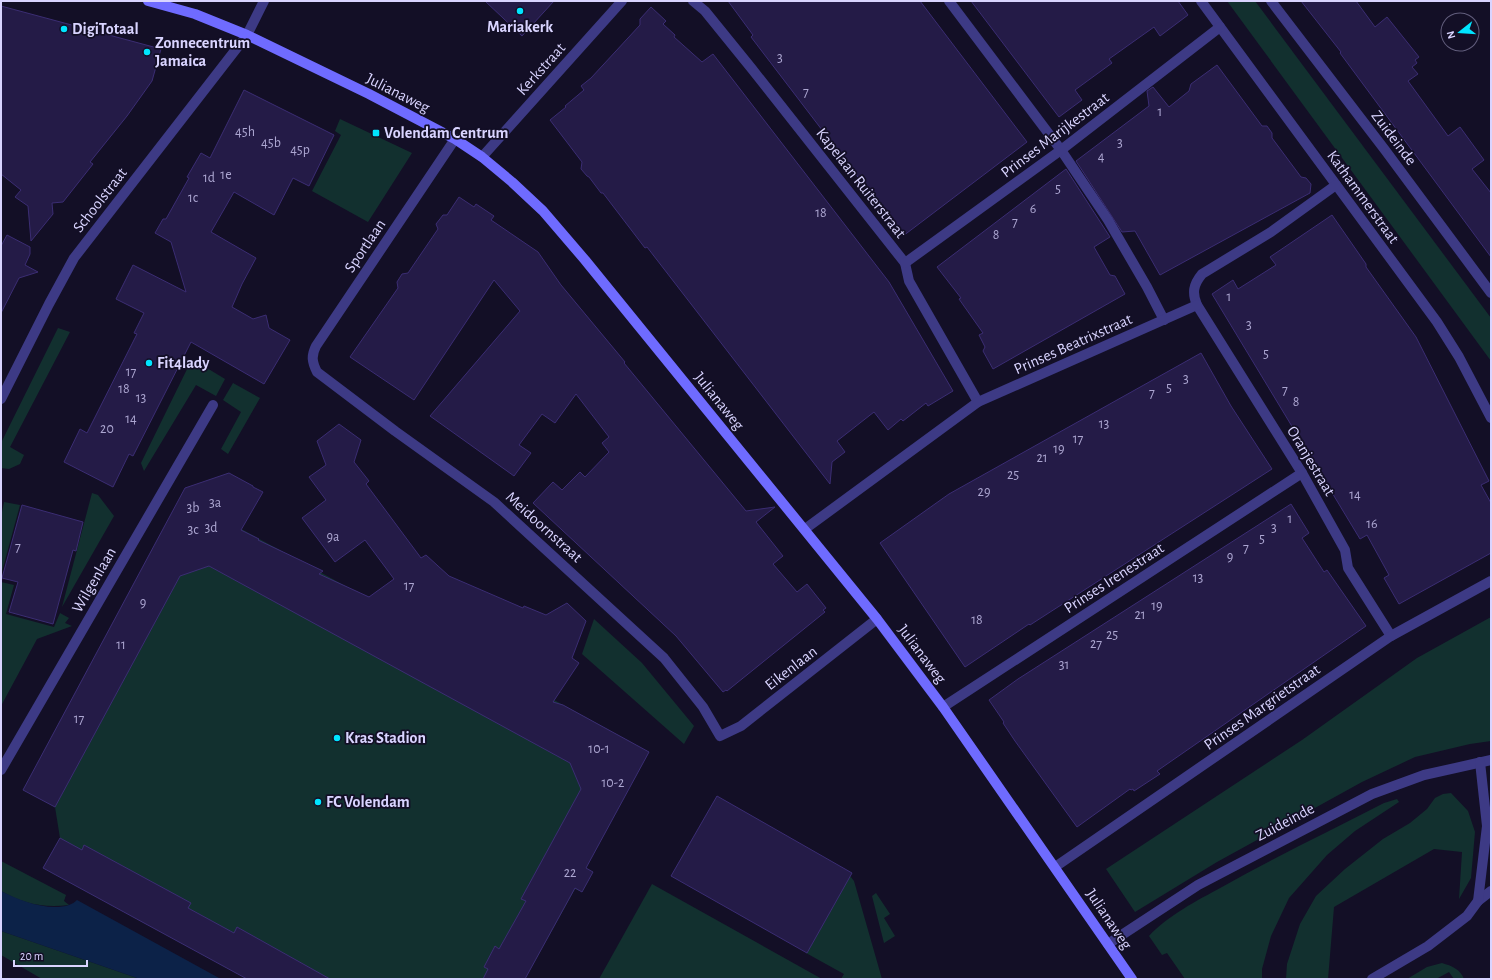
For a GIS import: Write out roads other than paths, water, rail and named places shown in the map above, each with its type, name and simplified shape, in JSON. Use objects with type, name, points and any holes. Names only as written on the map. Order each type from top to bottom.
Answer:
[{"type":"main road","name":"Julianaweg","points":[[148,1],[195,14],[247,35],[370,94],[455,139],[482,157],[512,182],[548,216],[877,619],[942,707],[1132,979]]},
{"type":"street","name":"Schoolstraat","points":[[1,398],[74,258],[247,35],[264,1]]},
{"type":"street","name":"Kerkstraat","points":[[482,157],[622,1]]},
{"type":"street","name":"Kapelaan Ruiterstraat","points":[[693,1],[705,12],[752,69],[905,263],[908,281],[978,402]]},
{"type":"street","points":[[949,1],[1061,150],[1108,220],[1148,287],[1164,320]]},
{"type":"street","name":"Kathammerstraat","points":[[1201,1],[1437,322],[1459,357],[1491,418]]},
{"type":"street","name":"Zuideinde","points":[[1271,1],[1385,150],[1491,293]]},
{"type":"street","name":"Prinses Marijkestraat","points":[[905,263],[1061,150],[1220,27]]},
{"type":"street","name":"Sportlaan","points":[[317,372],[313,364],[312,355],[316,346],[455,139]]},
{"type":"street","points":[[1197,305],[1193,291],[1196,281],[1202,274],[1271,232],[1336,185]]},
{"type":"street","name":"Prinses Beatrixstraat","points":[[805,529],[978,402],[1197,305]]},
{"type":"street","name":"Oranjestraat","points":[[1197,305],[1302,473],[1345,550],[1348,568],[1391,636]]},
{"type":"street","name":"Meidoornstraat","points":[[317,372],[395,431],[494,502],[664,658],[703,707],[720,736]]},
{"type":"street","name":"Wilgenlaan","points":[[1,770],[213,405]]},
{"type":"street","name":"Prinses Irenestraat","points":[[942,707],[1302,473]]},
{"type":"street","name":"Prinses Margrietstraat","points":[[1055,867],[1391,636],[1491,581]]},
{"type":"street","name":"Eikenlaan","points":[[720,736],[741,726],[877,619]]},
{"type":"street","name":"Zuideinde","points":[[1108,944],[1198,885],[1372,794],[1424,775],[1491,760]]},
{"type":"street","points":[[1478,902],[1487,826],[1480,762]]},
{"type":"street","points":[[1372,979],[1428,946],[1467,916],[1478,902],[1491,891]]},
{"type":"water","points":[[1,891],[16,898],[43,906],[61,907],[70,905],[77,900],[219,979],[140,979],[1,931]]},
{"type":"place","name":"Mariakerk","points":[[520,11]]},
{"type":"place","name":"DigiTotaal","points":[[64,29]]},
{"type":"place","name":"Zonnecentrum Jamaica","points":[[147,52]]},
{"type":"place","name":"Volendam Centrum","points":[[376,133]]},
{"type":"place","name":"Fit4lady","points":[[149,363]]},
{"type":"place","name":"Kras Stadion","points":[[337,738]]},
{"type":"place","name":"FC Volendam","points":[[318,802]]}]
